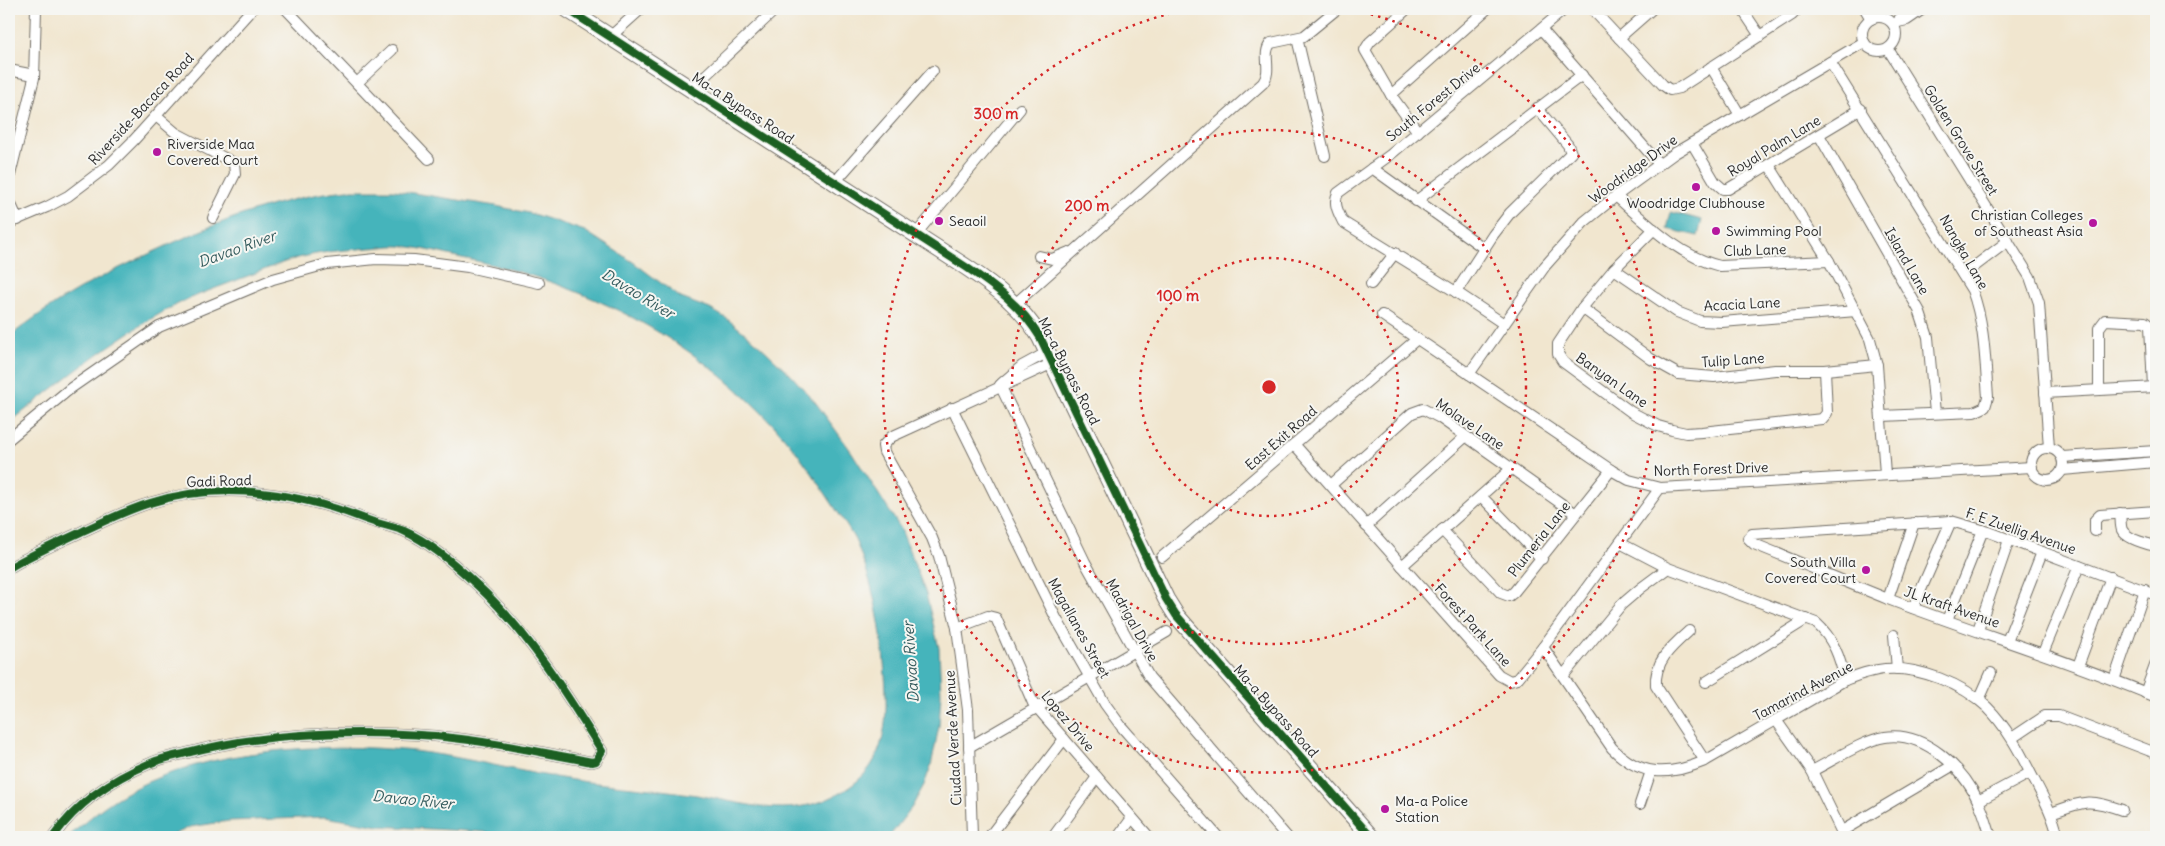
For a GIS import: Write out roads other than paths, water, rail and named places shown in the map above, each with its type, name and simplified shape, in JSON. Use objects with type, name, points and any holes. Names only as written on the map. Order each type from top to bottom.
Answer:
[{"type":"main road","name":"Ma-a Bypass Road","points":[[567,9],[992,284],[1015,304],[1032,324],[1050,357],[1166,598],[1176,615],[1371,837]]},
{"type":"street","points":[[9,179],[21,136],[34,75],[36,9]]},
{"type":"street","name":"Riverside-Bacaca Road","points":[[13,221],[47,207],[87,183],[109,165],[156,116],[252,9]]},
{"type":"street","points":[[286,9],[429,159]]},
{"type":"street","points":[[611,36],[641,9]]},
{"type":"street","points":[[692,89],[776,9]]},
{"type":"street","points":[[1015,304],[1263,83],[1268,73],[1266,55],[1268,46],[1274,42],[1297,38],[1310,32],[1337,9]]},
{"type":"street","points":[[1407,9],[1370,42],[1365,50],[1392,95],[1418,132]]},
{"type":"street","points":[[1392,95],[1487,9]]},
{"type":"street","name":"South Forest Drive","points":[[1396,254],[1343,222],[1336,206],[1338,193],[1418,132],[1565,9]]},
{"type":"street","points":[[1592,9],[1663,85],[1670,90],[1679,88],[1792,15],[1798,9]]},
{"type":"street","points":[[1619,38],[1652,9]]},
{"type":"street","points":[[1742,9],[1760,36]]},
{"type":"street","points":[[1865,9],[1870,19]]},
{"type":"street","points":[[1904,9],[1896,23],[1896,37],[1888,49],[1874,51],[1864,42],[1862,35],[1863,27],[1870,19],[1883,17],[1896,23],[1907,20],[1924,9]]},
{"type":"street","points":[[1542,30],[1658,164]]},
{"type":"street","points":[[1297,38],[1325,156]]},
{"type":"street","name":"Woodridge Drive","points":[[1469,374],[1555,253],[1584,222],[1658,164],[1864,42]]},
{"type":"street","name":"Golden Grove Street","points":[[1888,49],[2030,277],[2039,303],[2049,448]]},
{"type":"street","points":[[357,83],[392,50]]},
{"type":"street","name":"Nangka Lane","points":[[1830,62],[1972,290],[1980,310],[1984,330],[1987,402],[1985,407],[1974,412],[1882,416]]},
{"type":"street","points":[[1711,67],[1740,115]]},
{"type":"street","points":[[9,70],[34,75]]},
{"type":"street","points":[[834,183],[933,71]]},
{"type":"street","points":[[1416,201],[1582,74]]},
{"type":"street","points":[[1456,292],[1493,235],[1510,213],[1571,153],[1568,144],[1537,108]]},
{"type":"street","points":[[916,234],[1020,109]]},
{"type":"street","name":"Royal Palm Lane","points":[[1692,143],[1715,182],[1723,190],[1734,187],[1861,109]]},
{"type":"street","points":[[156,116],[176,133],[234,163],[235,174],[213,218]]},
{"type":"street","name":"Island Lane","points":[[1819,135],[1919,310],[1928,337],[1935,413]]},
{"type":"street","points":[[1769,166],[1829,261],[1870,340],[1878,365],[1885,474]]},
{"type":"street","points":[[1372,168],[1416,201],[1485,248]]},
{"type":"street","name":"Club Lane","points":[[1616,196],[1654,229],[1697,259],[1720,266],[1829,261]]},
{"type":"street","points":[[9,200],[13,221]]},
{"type":"street","name":"Banyan Lane","points":[[1654,229],[1614,269],[1582,308],[1558,344],[1557,350],[1560,359],[1631,412],[1658,426],[1686,433],[1819,420],[1827,413],[1825,370]]},
{"type":"street","points":[[1963,275],[2008,241]]},
{"type":"street","points":[[1039,256],[1052,259],[1074,251]]},
{"type":"street","points":[[1371,284],[1396,254],[1504,324]]},
{"type":"street","points":[[9,439],[71,388],[160,327],[226,298],[300,271],[327,264],[376,258],[414,260],[468,267],[539,283]]},
{"type":"street","name":"Acacia Lane","points":[[1614,269],[1677,312],[1700,321],[1722,322],[1856,311]]},
{"type":"street","name":"Tulip Lane","points":[[1582,308],[1651,359],[1678,374],[1714,377],[1776,370],[1825,370],[1878,365]]},
{"type":"street","name":"North Forest Drive","points":[[1382,315],[1611,470],[1629,480],[1660,488],[2032,467]]},
{"type":"street","points":[[2045,393],[2154,387],[2150,326],[2145,322],[2105,320],[2098,328],[2099,390]]},
{"type":"street","name":"East Exit Road","points":[[1162,557],[1417,339]]},
{"type":"street","points":[[952,408],[1000,386],[1022,366],[1050,357]]},
{"type":"street","name":"Madrigal Drive","points":[[1000,386],[1084,562],[1134,652],[1159,691],[1287,837]]},
{"type":"street","name":"Ciudad Verde Avenue","points":[[952,408],[891,437],[884,444],[884,452],[932,538],[939,556],[957,628],[965,677],[972,837]]},
{"type":"street","name":"Magallanes Street","points":[[952,408],[1056,618],[1089,677],[1121,726],[1218,837]]},
{"type":"street","name":"Molave Lane","points":[[1331,486],[1418,410],[1427,411],[1576,514]]},
{"type":"street","points":[[1366,526],[1465,437]]},
{"type":"street","name":"Forest Park Lane","points":[[1294,444],[1499,675],[1506,680],[1514,681],[1544,647],[1660,488]]},
{"type":"street","points":[[2049,448],[2058,452],[2062,457],[2062,470],[2056,478],[2046,480],[2037,476],[2032,467],[2032,460],[2036,453],[2042,449],[2049,448]]},
{"type":"street","points":[[2062,457],[2156,450]]},
{"type":"street","points":[[2062,470],[2156,462]]},
{"type":"street","points":[[1402,566],[1511,469]]},
{"type":"street","name":"Plumeria Lane","points":[[1442,530],[1506,595],[1514,592],[1611,470]]},
{"type":"street","name":"Gadi Road","points":[[9,568],[116,516],[148,503],[179,495],[218,492],[273,494],[320,503],[381,526],[403,531],[442,555],[479,586],[502,611],[567,694],[602,751],[596,760],[592,762],[465,740],[412,735],[333,734],[252,740],[218,745],[152,762],[119,778],[89,798],[64,821],[53,837]]},
{"type":"street","points":[[1481,496],[1542,558]]},
{"type":"street","points":[[2096,531],[2098,516],[2156,511]]},
{"type":"street","points":[[2120,513],[2121,527],[2125,533],[2133,538],[2156,546]]},
{"type":"street","points":[[1913,608],[1950,521]]},
{"type":"street","name":"F. E Zuellig Avenue","points":[[1752,534],[1950,521],[2010,540],[2156,595]]},
{"type":"street","points":[[1888,599],[1914,523]]},
{"type":"street","points":[[1946,620],[1982,530]]},
{"type":"street","name":"JL Kraft Avenue","points":[[1752,534],[1748,538],[1754,544],[1888,599],[2043,653],[2156,697]]},
{"type":"street","points":[[1978,630],[2010,540]]},
{"type":"street","points":[[1620,543],[1668,568],[1816,623],[1830,638],[1839,655],[1845,680]]},
{"type":"street","points":[[2007,641],[2042,552]]},
{"type":"street","points":[[2043,653],[2079,566]]},
{"type":"street","points":[[1562,676],[1621,605],[1668,568]]},
{"type":"street","points":[[2078,666],[2111,577]]},
{"type":"street","points":[[2114,680],[2145,590]]},
{"type":"street","name":"Lopez Drive","points":[[957,628],[988,616],[996,618],[1000,623],[1027,691],[1037,708],[1149,837]]},
{"type":"street","points":[[1706,682],[1807,619]]},
{"type":"street","points":[[1689,631],[1673,645],[1660,662],[1655,675],[1656,686],[1704,761]]},
{"type":"street","points":[[969,746],[1167,632]]},
{"type":"street","points":[[1894,634],[1897,669]]},
{"type":"street","name":"Tamarind Avenue","points":[[1544,647],[1612,748],[1622,758],[1635,766],[1651,771],[1672,772],[1704,761],[1845,680],[1872,671],[1897,669],[1926,674],[1949,683],[1979,700],[1991,712],[2012,738],[2051,813],[2058,837]]},
{"type":"street","points":[[2145,693],[2156,663]]},
{"type":"street","points":[[1979,700],[1991,673]]},
{"type":"street","points":[[2012,738],[2045,716],[2059,716],[2153,752]]},
{"type":"street","points":[[1776,720],[1812,771],[1843,834],[1952,766]]},
{"type":"street","points":[[1812,771],[1886,736],[1909,738],[1929,746],[1963,776],[1978,801],[1991,837]]},
{"type":"street","points":[[989,837],[1064,739]]},
{"type":"street","points":[[1640,804],[1651,771]]},
{"type":"street","points":[[1978,801],[2030,773]]},
{"type":"street","points":[[1053,837],[1097,778]]},
{"type":"street","points":[[2051,813],[2081,802],[2091,801],[2122,810]]},
{"type":"street","points":[[1118,837],[1132,818]]},
{"type":"water","name":"Davao River","points":[[348,190],[394,190],[496,206],[533,214],[585,231],[633,262],[681,298],[710,309],[726,318],[755,341],[790,374],[816,403],[851,451],[901,529],[926,594],[939,648],[941,694],[939,726],[931,766],[924,785],[912,807],[889,837],[516,837],[484,832],[379,826],[325,817],[229,821],[190,827],[169,837],[68,837],[110,802],[146,782],[179,770],[213,761],[249,754],[286,750],[357,747],[432,753],[572,780],[704,796],[760,807],[775,808],[803,806],[820,802],[838,794],[860,778],[875,759],[884,730],[886,714],[883,651],[873,594],[865,566],[855,540],[845,523],[794,450],[757,408],[715,371],[670,339],[621,312],[570,289],[517,271],[408,247],[392,246],[338,251],[299,258],[209,291],[170,308],[107,348],[9,423],[9,337],[43,312],[78,290],[114,271],[176,241],[224,221],[272,205],[322,193]]},
{"type":"water","points":[[1671,212],[1702,220],[1698,236],[1667,229]]},
{"type":"place","name":"Riverside Maa Covered Court","points":[[157,152]]},
{"type":"place","name":"Woodridge Clubhouse","points":[[1696,187]]},
{"type":"place","name":"Seaoil","points":[[939,221]]},
{"type":"place","name":"Christian Colleges of Southeast Asia","points":[[2093,223]]},
{"type":"place","name":"Swimming Pool","points":[[1716,231]]},
{"type":"place","name":"South Villa Covered Court","points":[[1866,570]]},
{"type":"place","name":"Ma-a Police Station","points":[[1385,809]]}]
